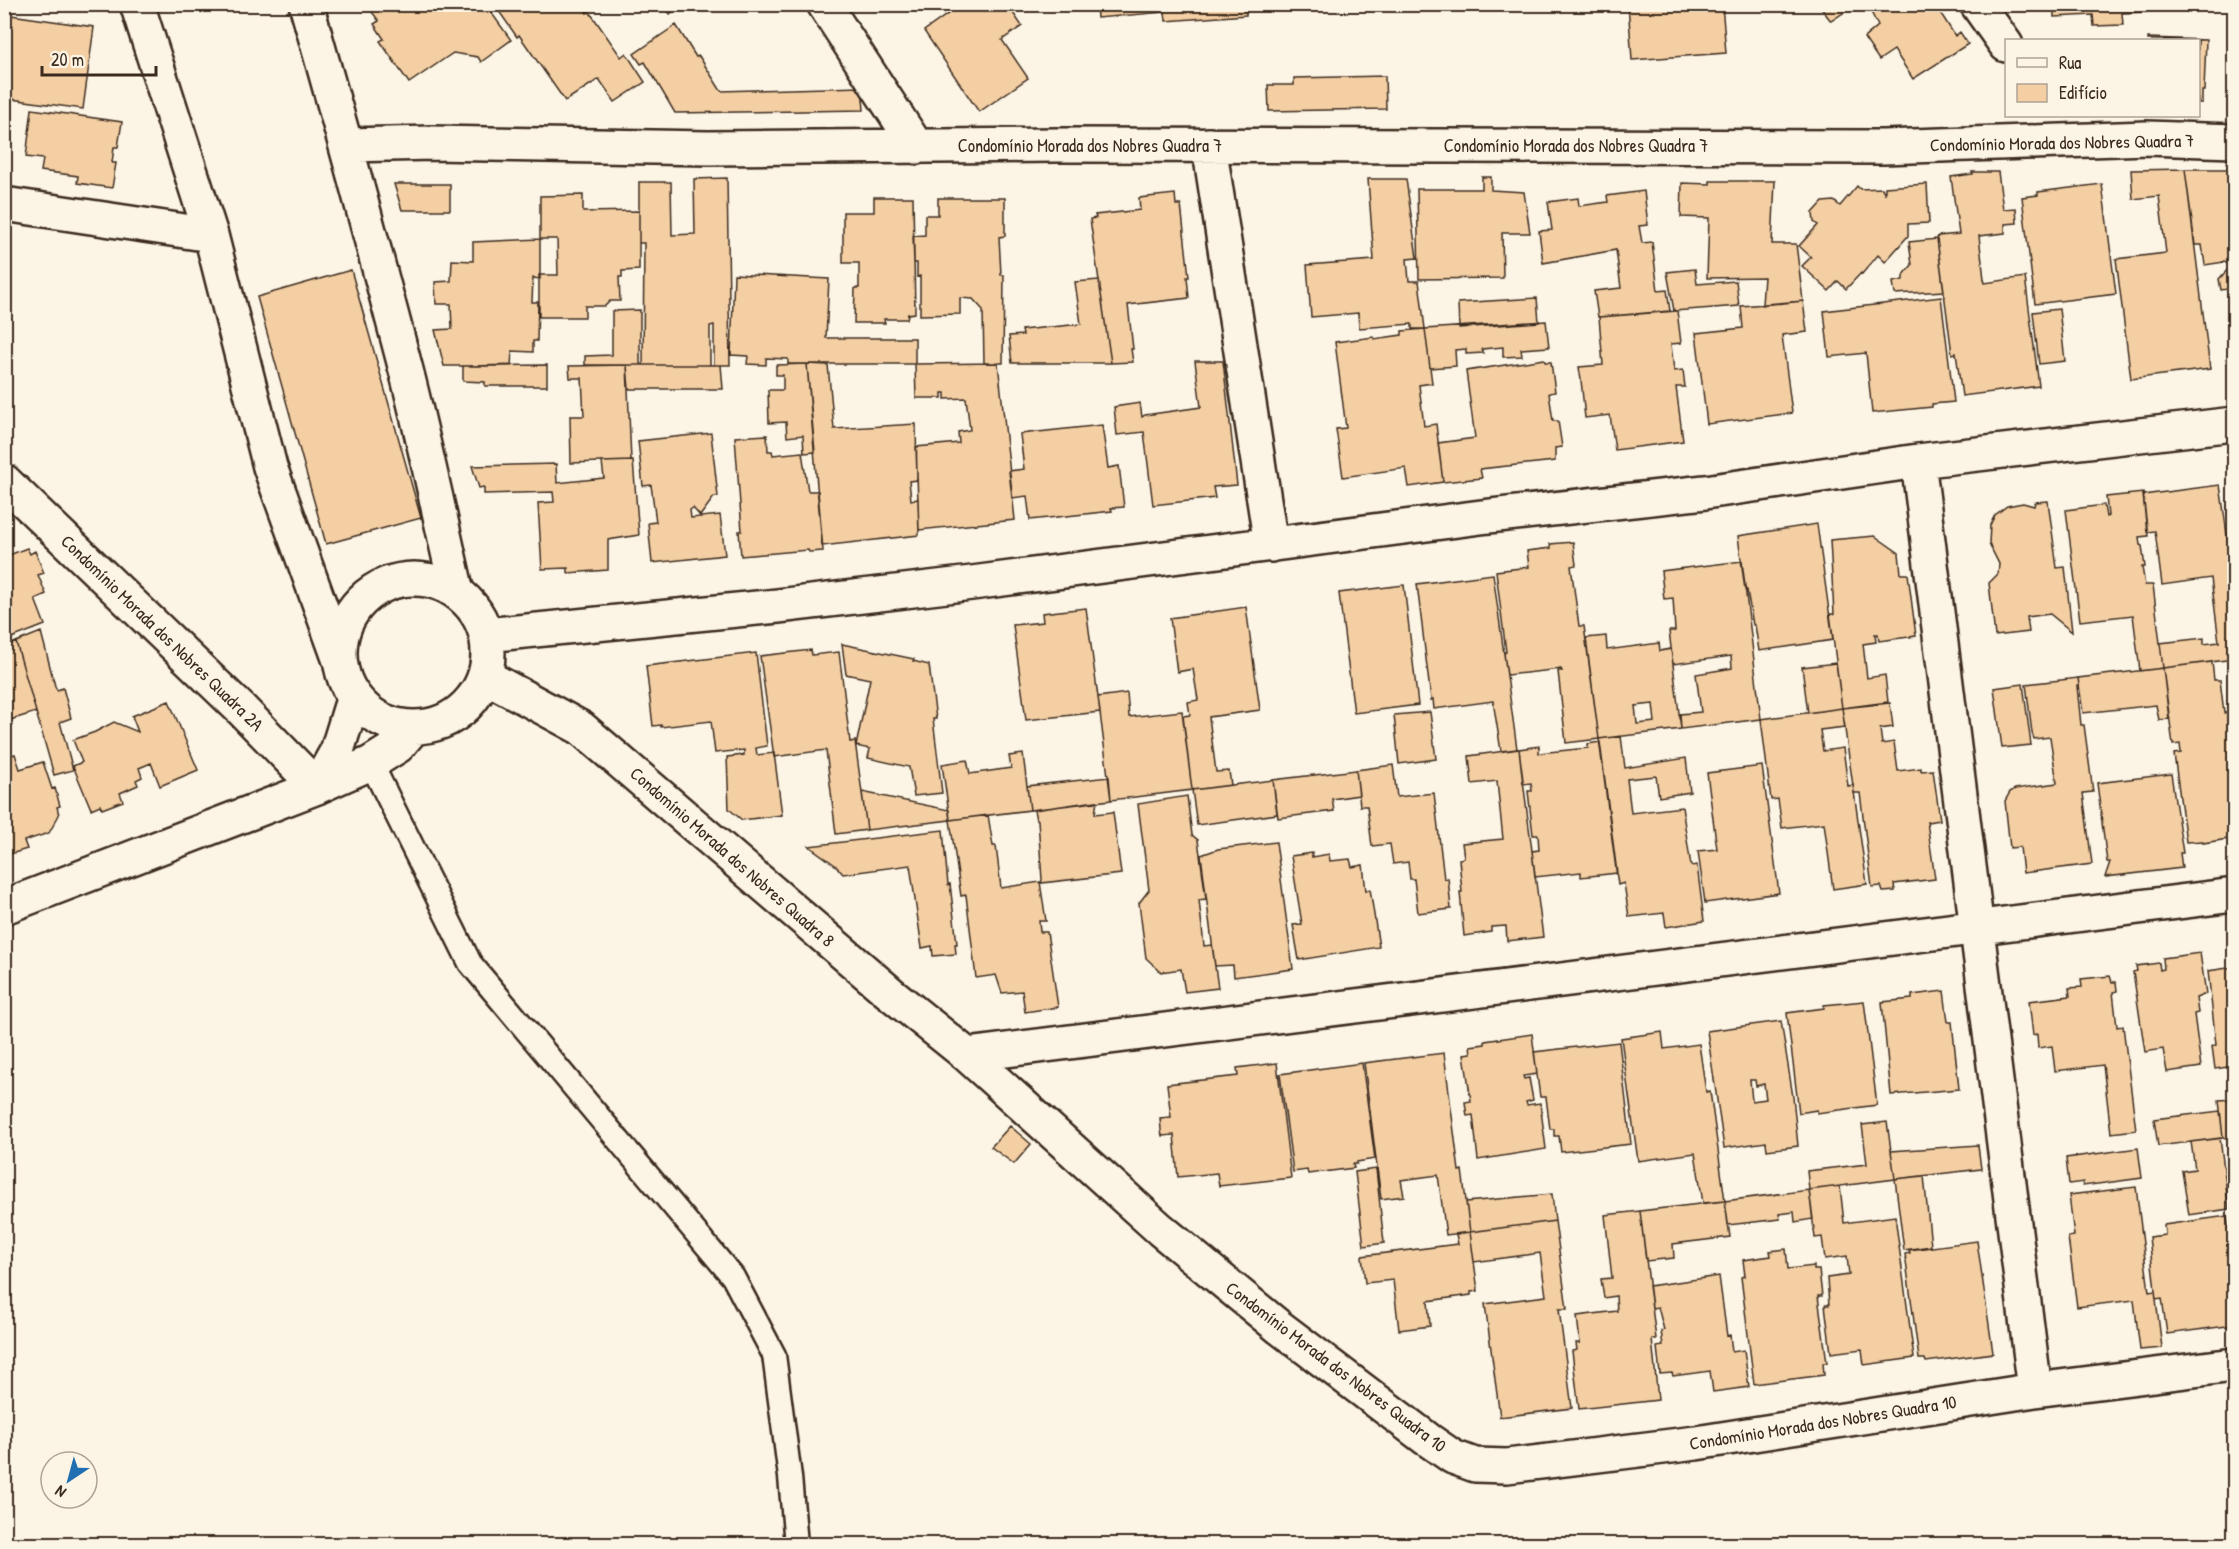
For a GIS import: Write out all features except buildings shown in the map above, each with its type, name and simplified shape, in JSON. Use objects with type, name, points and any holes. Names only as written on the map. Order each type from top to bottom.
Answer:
[{"type":"street","points":[[137,4],[211,235],[270,467],[339,658],[343,676],[354,696],[370,713],[391,723],[414,727],[437,723],[458,712],[474,696],[485,676],[488,652],[486,635],[474,609],[456,592],[436,582],[413,578],[390,582],[369,592],[353,609],[343,629],[339,658]]},
{"type":"street","points":[[306,4],[347,145],[406,371],[456,592]]},
{"type":"street","points":[[824,4],[917,147]]},
{"type":"street","points":[[1977,4],[2005,42]]},
{"type":"street","name":"Condomínio Morada dos Nobres Quadra 7","points":[[347,145],[432,143],[708,148],[1209,145],[1883,147],[2147,138],[2235,141]]},
{"type":"street","points":[[1209,145],[1271,545]]},
{"type":"street","points":[[4,204],[211,235]]},
{"type":"street","points":[[486,635],[778,606],[1481,517],[1705,492],[1918,460],[2235,424]]},
{"type":"street","points":[[1918,460],[2035,1390]]},
{"type":"street","name":"Condomínio Morada dos Nobres Quadra 2A","points":[[4,481],[242,710],[317,787]]},
{"type":"street","name":"Condomínio Morada dos Nobres Quadra 8","points":[[485,676],[581,728],[890,993],[967,1056]]},
{"type":"street","points":[[317,787],[337,751],[354,696]]},
{"type":"street","points":[[4,907],[317,787],[371,763],[398,746],[414,727]]},
{"type":"street","points":[[967,1056],[2235,895]]},
{"type":"street","name":"Condomínio Morada dos Nobres Quadra 10","points":[[967,1056],[1161,1230],[1279,1327],[1427,1439],[1453,1456],[1475,1465],[1507,1466],[1696,1443],[2035,1390],[2235,1365]]},
{"type":"lane","points":[[371,763],[470,963],[732,1277],[774,1355],[790,1477],[796,1545]]}]
